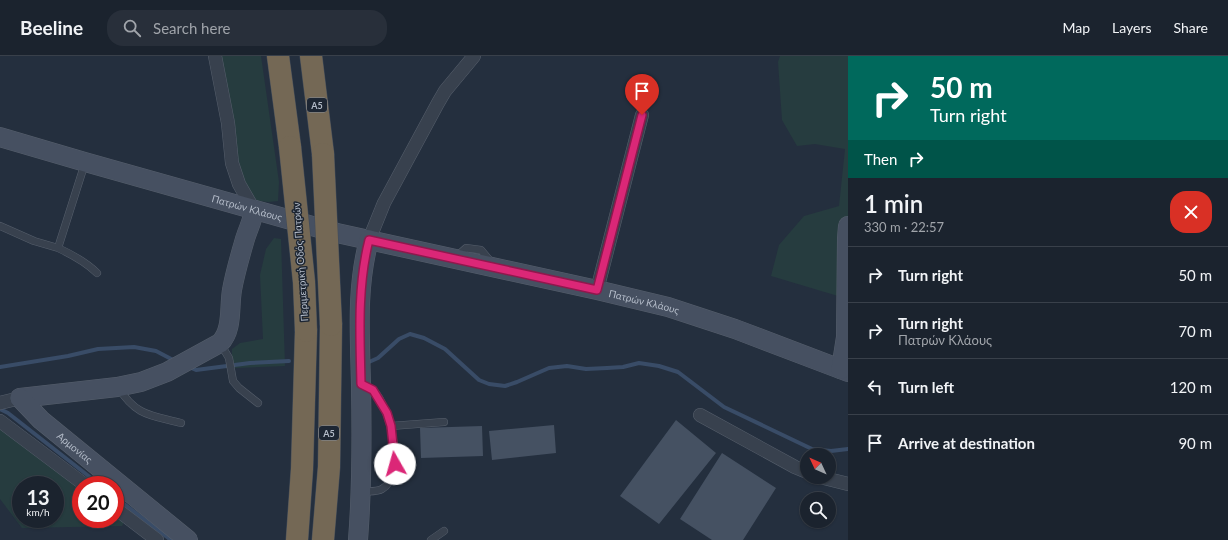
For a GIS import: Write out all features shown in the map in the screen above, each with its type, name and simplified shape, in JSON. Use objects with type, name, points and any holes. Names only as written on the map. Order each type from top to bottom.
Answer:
[{"type":"highway","name":"Περιμετρική Οδός Πατρών","points":[[278,56],[290,147],[304,282],[306,331],[302,469],[297,540]]},
{"type":"highway","name":"Α5","points":[[311,56],[323,154],[331,325],[329,467],[323,540]]},
{"type":"street","points":[[8,401],[117,387],[141,382],[167,372],[186,362],[224,351],[224,339],[228,331],[232,289],[254,210],[239,184],[232,163],[228,123],[215,56]]},
{"type":"street","points":[[358,540],[361,492],[360,288],[369,240],[384,203],[438,103],[453,81],[474,56]]},
{"type":"street","points":[[597,290],[642,115]]},
{"type":"street","name":"Πατρών Κλάους","points":[[0,137],[337,233],[455,258],[668,307],[708,319],[845,371]]},
{"type":"street","points":[[845,371],[848,226]]},
{"type":"street","name":"Αρμονίας","points":[[8,401],[41,420],[188,540]]},
{"type":"street","points":[[700,415],[800,469]]},
{"type":"street","points":[[0,422],[73,476]]},
{"type":"street","points":[[836,481],[848,484]]},
{"type":"street","points":[[124,515],[157,540]]},
{"type":"lane","points":[[58,248],[85,162]]},
{"type":"lane","points":[[0,226],[34,241],[58,248],[75,256],[89,265],[97,274]]},
{"type":"lane","points":[[224,351],[231,370],[232,379],[235,384],[258,403]]},
{"type":"lane","points":[[361,384],[373,390],[387,413],[391,426],[395,464],[391,481],[382,489],[361,492]]},
{"type":"lane","points":[[117,387],[125,399],[132,406],[143,413],[181,423]]},
{"type":"lane","points":[[391,426],[444,422]]},
{"type":"lane","points":[[431,540],[444,531]]},
{"type":"green space","points":[[221,56],[261,56],[279,182],[278,201],[268,202],[253,200],[238,165]]},
{"type":"green space","points":[[780,56],[848,56],[848,299],[771,276],[779,245],[804,216],[839,206],[845,149],[815,144],[797,146],[782,120],[778,62]]},
{"type":"green space","points":[[274,238],[281,239],[285,366],[235,368],[232,358],[232,349],[240,343],[263,339],[260,275],[266,249]]},
{"type":"green space","points":[[0,429],[62,476],[12,476],[12,515],[0,499]]},
{"type":"green space","points":[[64,477],[72,483],[72,527],[64,527]]},
{"type":"building","points":[[676,420],[716,453],[659,524],[620,496]]},
{"type":"building","points":[[554,425],[556,453],[492,460],[489,431]]},
{"type":"building","points":[[482,426],[483,456],[421,458],[420,428]]},
{"type":"building","points":[[722,453],[776,488],[743,540],[712,540],[680,519]]},
{"type":"waterway","points":[[369,362],[378,358],[399,339],[410,334],[424,338],[445,349],[479,380],[489,384],[505,386],[549,368],[567,366],[586,369],[623,367],[639,363],[659,366],[678,372],[724,407],[812,449],[831,451],[848,449]]},
{"type":"waterway","points":[[0,367],[68,356],[98,349],[134,347],[156,351],[175,361]]},
{"type":"waterway","points":[[189,367],[196,370],[250,363],[289,361]]},
{"type":"waterway","points":[[0,409],[8,413],[88,476]]},
{"type":"waterway","points":[[124,504],[171,540]]},
{"type":"route","points":[[395,464],[391,426],[387,413],[373,390],[361,384],[360,288],[369,240],[597,290],[627,168],[642,115]]}]
